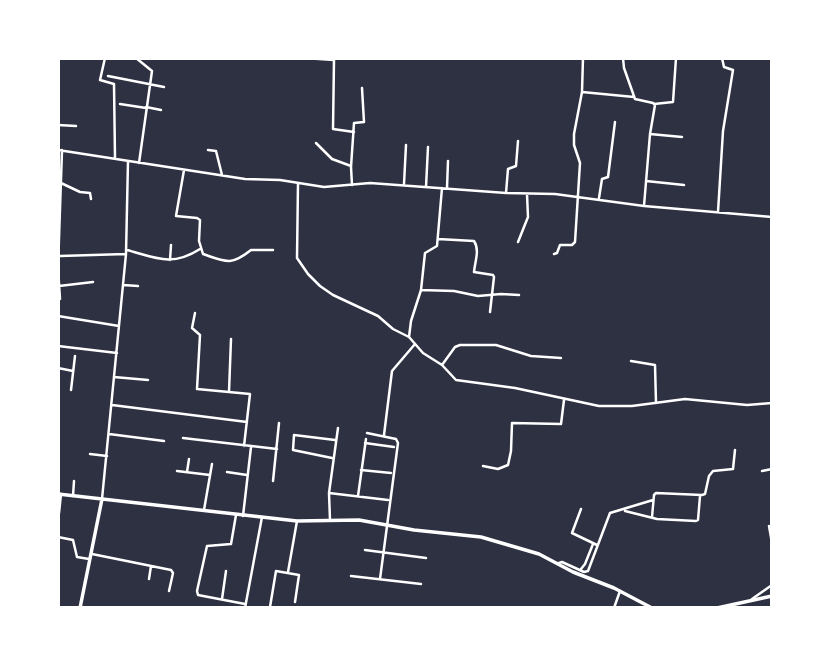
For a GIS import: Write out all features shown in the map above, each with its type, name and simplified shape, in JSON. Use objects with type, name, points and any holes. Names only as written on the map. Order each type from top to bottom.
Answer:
[{"type":"street","points":[[105,58],[100,80],[114,84],[115,158]]},
{"type":"street","points":[[136,58],[152,70],[139,163]]},
{"type":"street","points":[[304,58],[334,60],[333,130],[354,132]]},
{"type":"street","points":[[554,254],[557,254],[560,244],[574,243],[580,163],[574,145],[582,92],[583,58]]},
{"type":"street","points":[[624,58],[626,74],[636,101],[654,104],[673,102],[676,58]]},
{"type":"street","points":[[718,212],[723,131],[733,69],[723,67],[722,58]]},
{"type":"street","points":[[108,76],[164,87]]},
{"type":"street","points":[[352,185],[354,123],[364,122],[362,88]]},
{"type":"street","points":[[582,92],[634,97]]},
{"type":"street","points":[[120,104],[161,110]]},
{"type":"street","points":[[644,206],[654,104]]},
{"type":"street","points":[[599,199],[602,179],[608,177],[615,122]]},
{"type":"street","points":[[58,125],[76,126]]},
{"type":"street","points":[[650,134],[682,137]]},
{"type":"street","points":[[506,193],[508,169],[516,166],[518,141]]},
{"type":"street","points":[[316,143],[337,163],[351,166]]},
{"type":"street","points":[[404,185],[406,145]]},
{"type":"street","points":[[426,187],[428,147]]},
{"type":"street","points":[[60,299],[60,150],[184,170],[328,187],[364,183],[404,185],[579,197],[644,206],[772,217]]},
{"type":"street","points":[[208,150],[216,150],[222,175]]},
{"type":"street","points":[[80,608],[102,499],[107,456],[126,252],[128,161]]},
{"type":"street","points":[[409,337],[421,289],[425,253],[436,248],[438,239],[448,161]]},
{"type":"street","points":[[184,170],[176,216],[200,220],[200,249],[203,254],[225,261],[240,260],[251,250],[273,250]]},
{"type":"street","points":[[646,181],[684,185]]},
{"type":"street","points":[[61,183],[80,192],[90,193],[91,199]]},
{"type":"street","points":[[298,183],[297,254],[303,268],[320,286],[342,300],[378,316],[393,329],[409,337],[454,379],[515,388],[599,406],[656,404],[685,399],[747,405],[772,403]]},
{"type":"street","points":[[518,242],[527,221],[527,194]]},
{"type":"street","points":[[438,239],[474,241],[477,250],[474,272],[494,276],[490,312]]},
{"type":"street","points":[[170,260],[171,245]]},
{"type":"street","points":[[60,256],[126,252],[170,260],[184,259],[200,249]]},
{"type":"street","points":[[60,286],[93,282]]},
{"type":"street","points":[[123,285],[138,286]]},
{"type":"street","points":[[421,289],[478,296],[519,295]]},
{"type":"street","points":[[195,313],[192,328],[200,335],[197,389],[250,394],[244,446]]},
{"type":"street","points":[[58,316],[119,326]]},
{"type":"street","points":[[229,392],[231,339]]},
{"type":"street","points":[[384,436],[392,371],[415,344]]},
{"type":"street","points":[[442,365],[455,347],[460,345],[496,345],[531,356],[561,358]]},
{"type":"street","points":[[58,346],[117,353]]},
{"type":"street","points":[[71,390],[75,356]]},
{"type":"street","points":[[631,361],[655,365],[656,404]]},
{"type":"street","points":[[58,368],[74,371]]},
{"type":"street","points":[[114,377],[148,380]]},
{"type":"street","points":[[483,466],[498,469],[508,465],[512,423],[561,424],[564,400]]},
{"type":"street","points":[[111,405],[247,422]]},
{"type":"street","points":[[273,481],[279,423]]},
{"type":"street","points":[[328,520],[332,458],[338,428]]},
{"type":"street","points":[[367,433],[390,437],[398,443],[380,579]]},
{"type":"street","points":[[109,434],[164,441]]},
{"type":"street","points":[[332,458],[293,450],[294,435],[335,440]]},
{"type":"street","points":[[183,438],[276,449]]},
{"type":"street","points":[[358,496],[366,441],[394,447]]},
{"type":"street","points":[[243,516],[251,447]]},
{"type":"street","points":[[652,517],[653,500],[657,492],[700,496],[705,494],[713,471],[733,469],[735,450]]},
{"type":"street","points":[[89,454],[107,456]]},
{"type":"street","points":[[187,472],[189,459]]},
{"type":"street","points":[[204,510],[212,464]]},
{"type":"street","points":[[762,471],[772,469]]},
{"type":"street","points":[[361,470],[391,473]]},
{"type":"street","points":[[177,471],[210,475]]},
{"type":"street","points":[[227,472],[247,475]]},
{"type":"street","points":[[73,496],[74,481]]},
{"type":"street","points":[[329,493],[388,499]]},
{"type":"street","points":[[59,513],[59,494],[297,521],[359,520],[492,539],[535,553],[652,608]]},
{"type":"street","points":[[559,564],[562,562],[586,572],[595,544],[613,510],[697,521],[700,496]]},
{"type":"street","points":[[622,510],[653,500]]},
{"type":"street","points":[[581,509],[572,533],[595,544]]},
{"type":"street","points":[[236,515],[231,544],[207,547],[199,577],[198,595],[245,606],[262,517]]},
{"type":"street","points":[[288,572],[297,521]]},
{"type":"street","points":[[769,526],[772,543]]},
{"type":"street","points":[[58,537],[74,540],[77,557],[173,571],[170,591]]},
{"type":"street","points":[[365,550],[426,558]]},
{"type":"street","points":[[581,569],[587,565]]},
{"type":"street","points":[[149,579],[151,566]]},
{"type":"street","points":[[222,599],[226,571]]},
{"type":"street","points":[[270,607],[276,571],[300,577],[295,602]]},
{"type":"street","points":[[351,576],[421,584]]},
{"type":"street","points":[[748,602],[772,585]]},
{"type":"street","points":[[614,608],[620,591]]},
{"type":"street","points":[[718,608],[772,596]]}]
